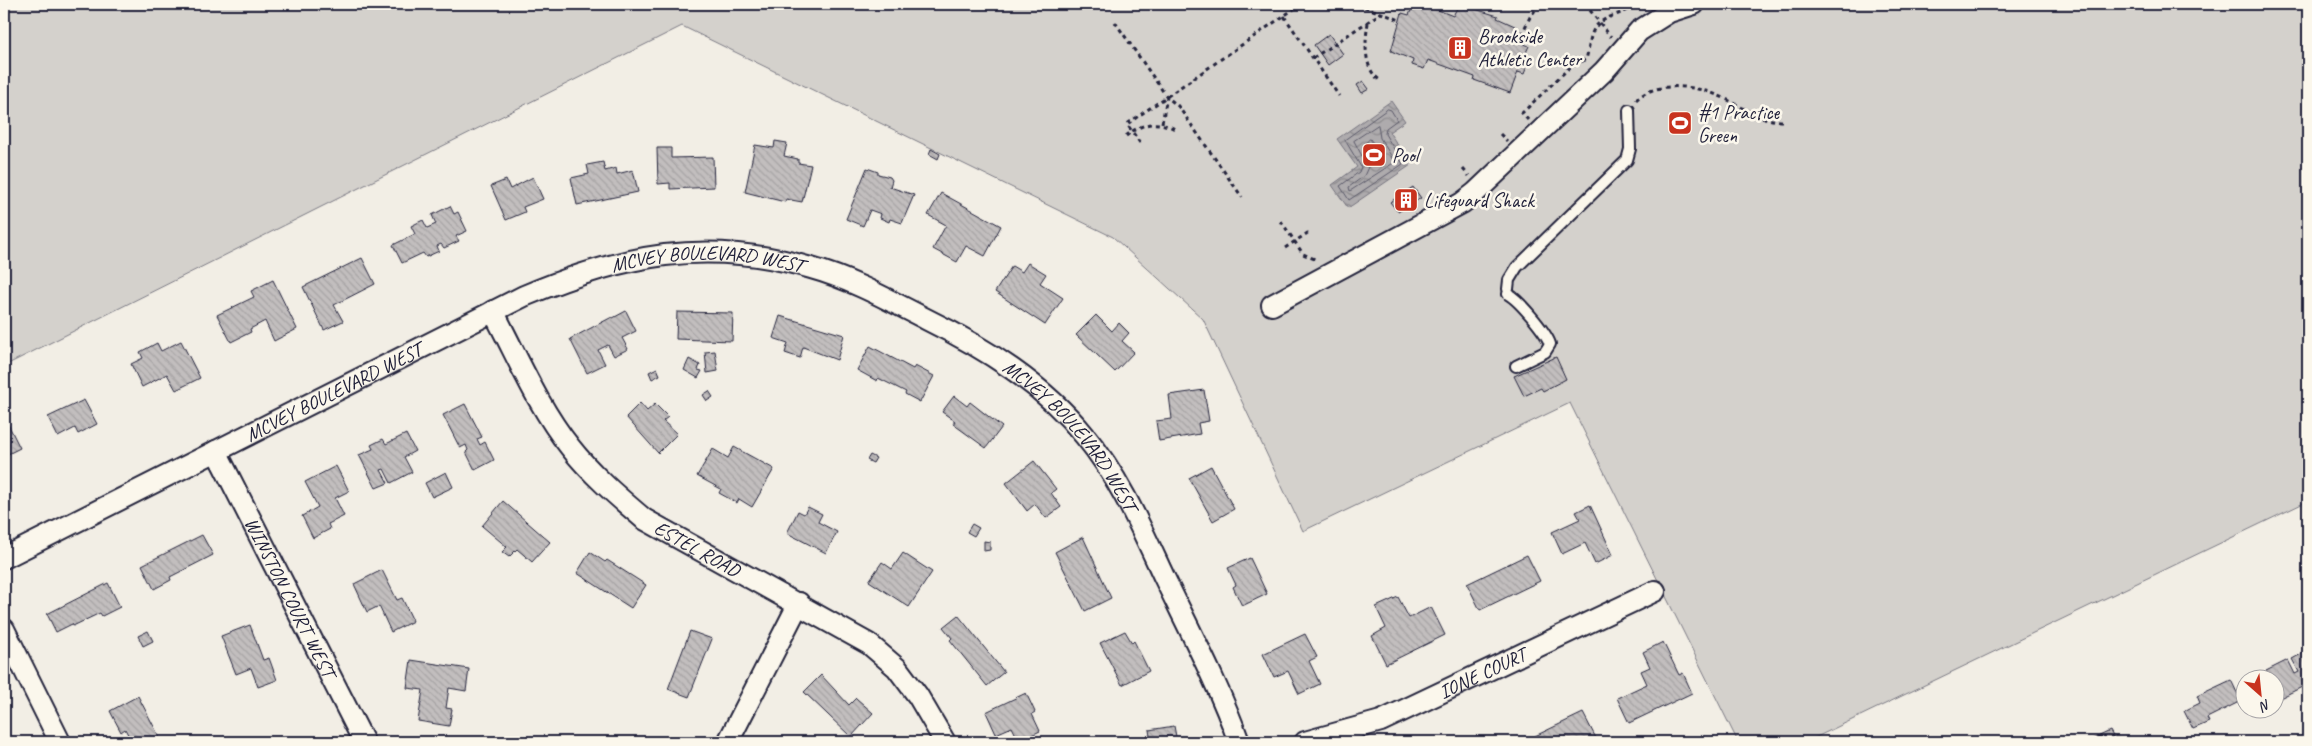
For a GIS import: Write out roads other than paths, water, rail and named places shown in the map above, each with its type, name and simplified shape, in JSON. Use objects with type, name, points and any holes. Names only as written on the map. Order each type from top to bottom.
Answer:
[{"type":"street","points":[[1272,305],[1462,203],[1589,85],[1639,31],[1669,12],[1694,4]]},
{"type":"street","name":"MCVEY BOULEVARD WEST","points":[[4,558],[493,311],[570,276],[620,262],[665,254],[737,252],[812,268],[863,287],[987,351],[1054,402],[1085,436],[1109,470],[1134,515],[1215,682],[1240,742]]},
{"type":"street","name":"ESTEL ROAD","points":[[493,311],[544,409],[570,447],[614,494],[644,519],[799,603],[869,644],[897,668],[918,696],[945,742]]},
{"type":"street","name":"WINSTON COURT WEST","points":[[216,451],[364,742]]},
{"type":"street","name":"IONE COURT","points":[[1305,742],[1381,721],[1655,592]]},
{"type":"street","points":[[728,742],[799,603]]},
{"type":"street","points":[[4,629],[60,742]]},
{"type":"lane","points":[[1516,366],[1545,352],[1549,347],[1549,342],[1519,302],[1508,291],[1508,280],[1517,267],[1627,160],[1630,149],[1628,127],[1630,110]]},
{"type":"water","points":[[1391,101],[1405,121],[1389,132],[1411,165],[1348,208],[1332,185],[1357,167],[1337,139]]},
{"type":"place","name":"Brookside Athletic Center","points":[[1460,48]]},
{"type":"place","name":"#1 Practice Green","points":[[1680,123]]},
{"type":"place","name":"Pool","points":[[1374,155]]},
{"type":"place","name":"Lifeguard Shack","points":[[1406,200]]}]
